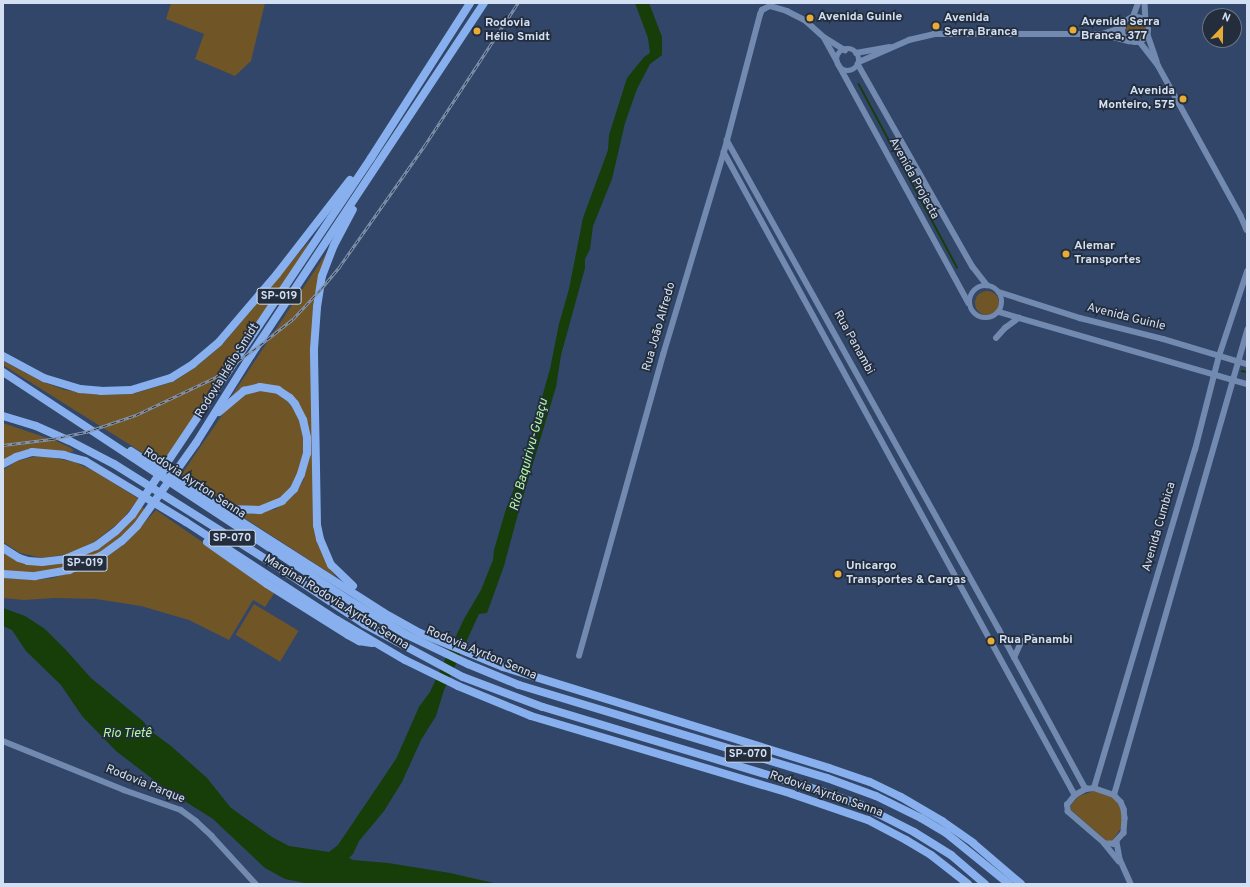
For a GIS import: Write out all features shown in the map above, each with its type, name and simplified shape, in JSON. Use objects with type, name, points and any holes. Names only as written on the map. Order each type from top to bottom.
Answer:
[{"type":"highway","name":"Rodovia Hélio Smidt","points":[[3,548],[19,558],[28,561],[42,562],[65,559],[81,553],[107,539],[123,525],[140,506],[371,158],[469,3]]},
{"type":"highway","name":"Rodovia Hélio Smidt","points":[[3,574],[36,576],[69,570],[89,562],[122,541],[149,511],[212,420],[252,355],[484,3]]},
{"type":"highway","points":[[3,356],[44,378],[80,389],[101,391],[131,390],[172,378],[193,364],[218,342],[264,290],[352,178],[371,158]]},
{"type":"highway","points":[[367,601],[362,593],[346,581],[331,565],[320,539],[316,496],[314,349],[317,301],[326,265],[339,235],[366,190],[380,162]]},
{"type":"highway","name":"Rodovia Ayrton Senna","points":[[3,372],[352,602],[405,634],[441,647],[468,664],[519,685],[827,778],[876,796],[921,818],[946,833],[995,871],[1008,884]]},
{"type":"highway","points":[[191,488],[232,508],[260,510],[276,505],[288,496],[298,482],[305,464],[307,438],[303,420],[295,404],[290,398],[278,390],[260,387],[244,391],[232,399],[212,420]]},
{"type":"highway","points":[[51,404],[62,407],[191,488],[384,613],[441,647],[471,655],[524,674],[870,782],[901,797],[942,821],[973,843],[1021,884]]},
{"type":"highway","name":"Rodovia Ayrton Senna","points":[[3,416],[36,426],[68,440],[114,464],[265,558],[364,624],[435,664],[463,677],[543,707],[855,802],[886,816],[914,832],[950,855],[986,884]]},
{"type":"highway","name":"Marginal Rodovia Ayrton Senna","points":[[3,464],[16,457],[32,452],[64,455],[85,462],[186,522],[310,603],[376,643],[458,686]]},
{"type":"highway","name":"Rodovia Ayrton Senna","points":[[458,686],[531,716],[792,794],[868,820],[931,855],[968,884]]},
{"type":"street","points":[[1133,17],[1138,3]]},
{"type":"street","points":[[1145,3],[1146,21],[1149,28],[1148,35],[1158,65]]},
{"type":"street","name":"Rua João Alfredo","points":[[579,656],[663,355],[724,152],[760,15],[766,7],[776,7],[797,16],[814,27],[824,37]]},
{"type":"street","points":[[1129,41],[1123,35],[1123,27],[1127,20],[1133,17],[1140,17],[1146,21]]},
{"type":"street","points":[[1102,34],[1123,27]]},
{"type":"street","points":[[824,37],[844,50],[850,50],[856,53],[889,47],[934,34],[997,32],[1102,34],[1129,41],[1140,42],[1148,35]]},
{"type":"street","points":[[824,37],[838,64],[843,70],[849,71],[855,69],[858,63],[856,53]]},
{"type":"street","points":[[1140,42],[1158,65],[1241,216],[1247,230]]},
{"type":"street","points":[[858,63],[883,52],[889,47]]},
{"type":"street","points":[[838,64],[838,56],[844,50]]},
{"type":"street","points":[[865,76],[865,68],[868,59]]},
{"type":"street","name":"Avenida Projecta","points":[[858,63],[973,267],[987,285]]},
{"type":"street","name":"Avenida Projecta","points":[[838,64],[969,303]]},
{"type":"street","name":"Rua Panambi","points":[[727,140],[1086,789]]},
{"type":"street","name":"Rua Panambi","points":[[724,152],[1075,795]]},
{"type":"street","points":[[1241,216],[1247,219]]},
{"type":"street","name":"Avenida Cumbica","points":[[1094,788],[1196,444],[1219,356],[1247,272]]},
{"type":"street","points":[[987,285],[999,292],[1002,302],[999,312],[991,318],[981,317],[973,312],[969,303],[974,290],[987,285]]},
{"type":"street","name":"Avenida Guinle","points":[[999,292],[1080,318],[1163,339],[1247,364]]},
{"type":"street","points":[[999,312],[1247,384]]},
{"type":"street","points":[[996,338],[1005,328],[1019,318]]},
{"type":"street","points":[[1114,795],[1247,330]]},
{"type":"street","points":[[1014,658],[1022,642],[1032,637]]},
{"type":"street","name":"Rodovia Parque","points":[[3,741],[124,790],[181,810],[196,821],[212,836],[256,884]]},
{"type":"street","points":[[1105,844],[1110,845],[1117,842],[1124,833],[1126,818],[1121,802],[1114,795],[1094,788],[1086,789],[1075,795],[1067,804],[1068,812],[1105,844],[1123,866]]},
{"type":"street","points":[[1117,842],[1118,853],[1132,884]]},
{"type":"shaded area","points":[[171,3],[265,3],[251,61],[235,76],[195,59],[204,34],[166,19]]},
{"type":"shaded area","points":[[1136,20],[1143,23],[1146,30],[1143,37],[1136,40],[1129,37],[1126,30],[1129,23]]},
{"type":"shaded area","points":[[310,240],[292,273],[162,465],[3,365],[3,361],[43,382],[65,390],[101,395],[132,394],[173,382],[196,367],[222,345]]},
{"type":"shaded area","points":[[329,249],[317,291],[314,513],[331,570],[336,577],[232,510],[254,514],[276,509],[294,495],[303,481],[310,456],[307,423],[277,387],[231,397]]},
{"type":"shaded area","points":[[982,291],[992,291],[999,298],[999,308],[992,315],[982,315],[975,308],[975,298]]},
{"type":"shaded area","points":[[259,390],[277,393],[289,403],[299,417],[305,446],[297,479],[280,499],[252,509],[226,502],[181,475],[229,405],[240,397]]},
{"type":"shaded area","points":[[3,423],[56,441],[74,451],[67,453],[51,450],[3,461]]},
{"type":"shaded area","points":[[33,457],[50,457],[74,462],[94,471],[139,499],[120,522],[94,542],[80,549],[63,555],[42,558],[20,553],[3,542],[3,470],[17,461]]},
{"type":"shaded area","points":[[142,507],[147,511],[121,539],[100,554],[68,567],[35,574],[3,571],[3,551],[18,560],[82,556]]},
{"type":"shaded area","points":[[156,510],[275,592],[265,607],[253,600],[229,640],[189,620],[141,606],[96,599],[55,598],[24,600],[3,598],[3,578],[36,580],[53,578],[91,565],[125,544]]},
{"type":"shaded area","points":[[254,604],[299,631],[280,662],[235,635]]},
{"type":"shaded area","points":[[1094,791],[1110,795],[1115,799],[1122,811],[1122,827],[1112,841],[1107,841],[1071,810],[1071,805],[1079,796]]},
{"type":"water","points":[[635,3],[649,3],[662,37],[662,55],[650,64],[637,89],[625,123],[612,179],[593,226],[590,249],[585,259],[585,268],[561,355],[556,387],[519,510],[504,566],[487,613],[479,614],[444,690],[436,716],[421,740],[402,782],[384,811],[359,841],[353,854],[349,858],[353,860],[388,863],[450,873],[498,884],[310,884],[285,879],[265,868],[213,819],[167,790],[116,751],[82,716],[61,685],[26,651],[12,630],[3,626],[3,608],[25,616],[45,629],[91,678],[144,722],[148,729],[171,746],[207,778],[231,808],[272,837],[289,846],[329,852],[338,845],[396,759],[419,707],[430,692],[464,619],[481,590],[493,560],[494,550],[506,509],[522,468],[550,369],[559,324],[569,289],[583,218],[608,150],[609,135],[627,78],[644,57],[650,53],[648,38]]},
{"type":"waterway","points":[[859,84],[957,267]]},
{"type":"waterway","points":[[1242,371],[1247,372]]},
{"type":"railway","points":[[3,445],[52,439],[86,432],[136,415],[216,377],[293,319],[340,266],[425,145],[518,3]]},
{"type":"place","name":"Avenida Guinle","points":[[810,18]]},
{"type":"place","name":"Avenida Serra Branca","points":[[936,26]]},
{"type":"place","name":"Avenida Serra Branca, 377","points":[[1073,30]]},
{"type":"place","name":"Rodovia Hélio Smidt","points":[[477,31]]},
{"type":"place","name":"Avenida Monteiro, 575","points":[[1183,99]]},
{"type":"place","name":"Alemar Transportes","points":[[1066,254]]},
{"type":"place","name":"Unicargo Transportes & Cargas","points":[[838,574]]},
{"type":"place","name":"Rua Panambi","points":[[991,641]]},
{"type":"water label","name":"Rio Baquirivu-Guaçu","points":[[530,455]]},
{"type":"water label","name":"Rio Tietê","points":[[127,734]]}]
